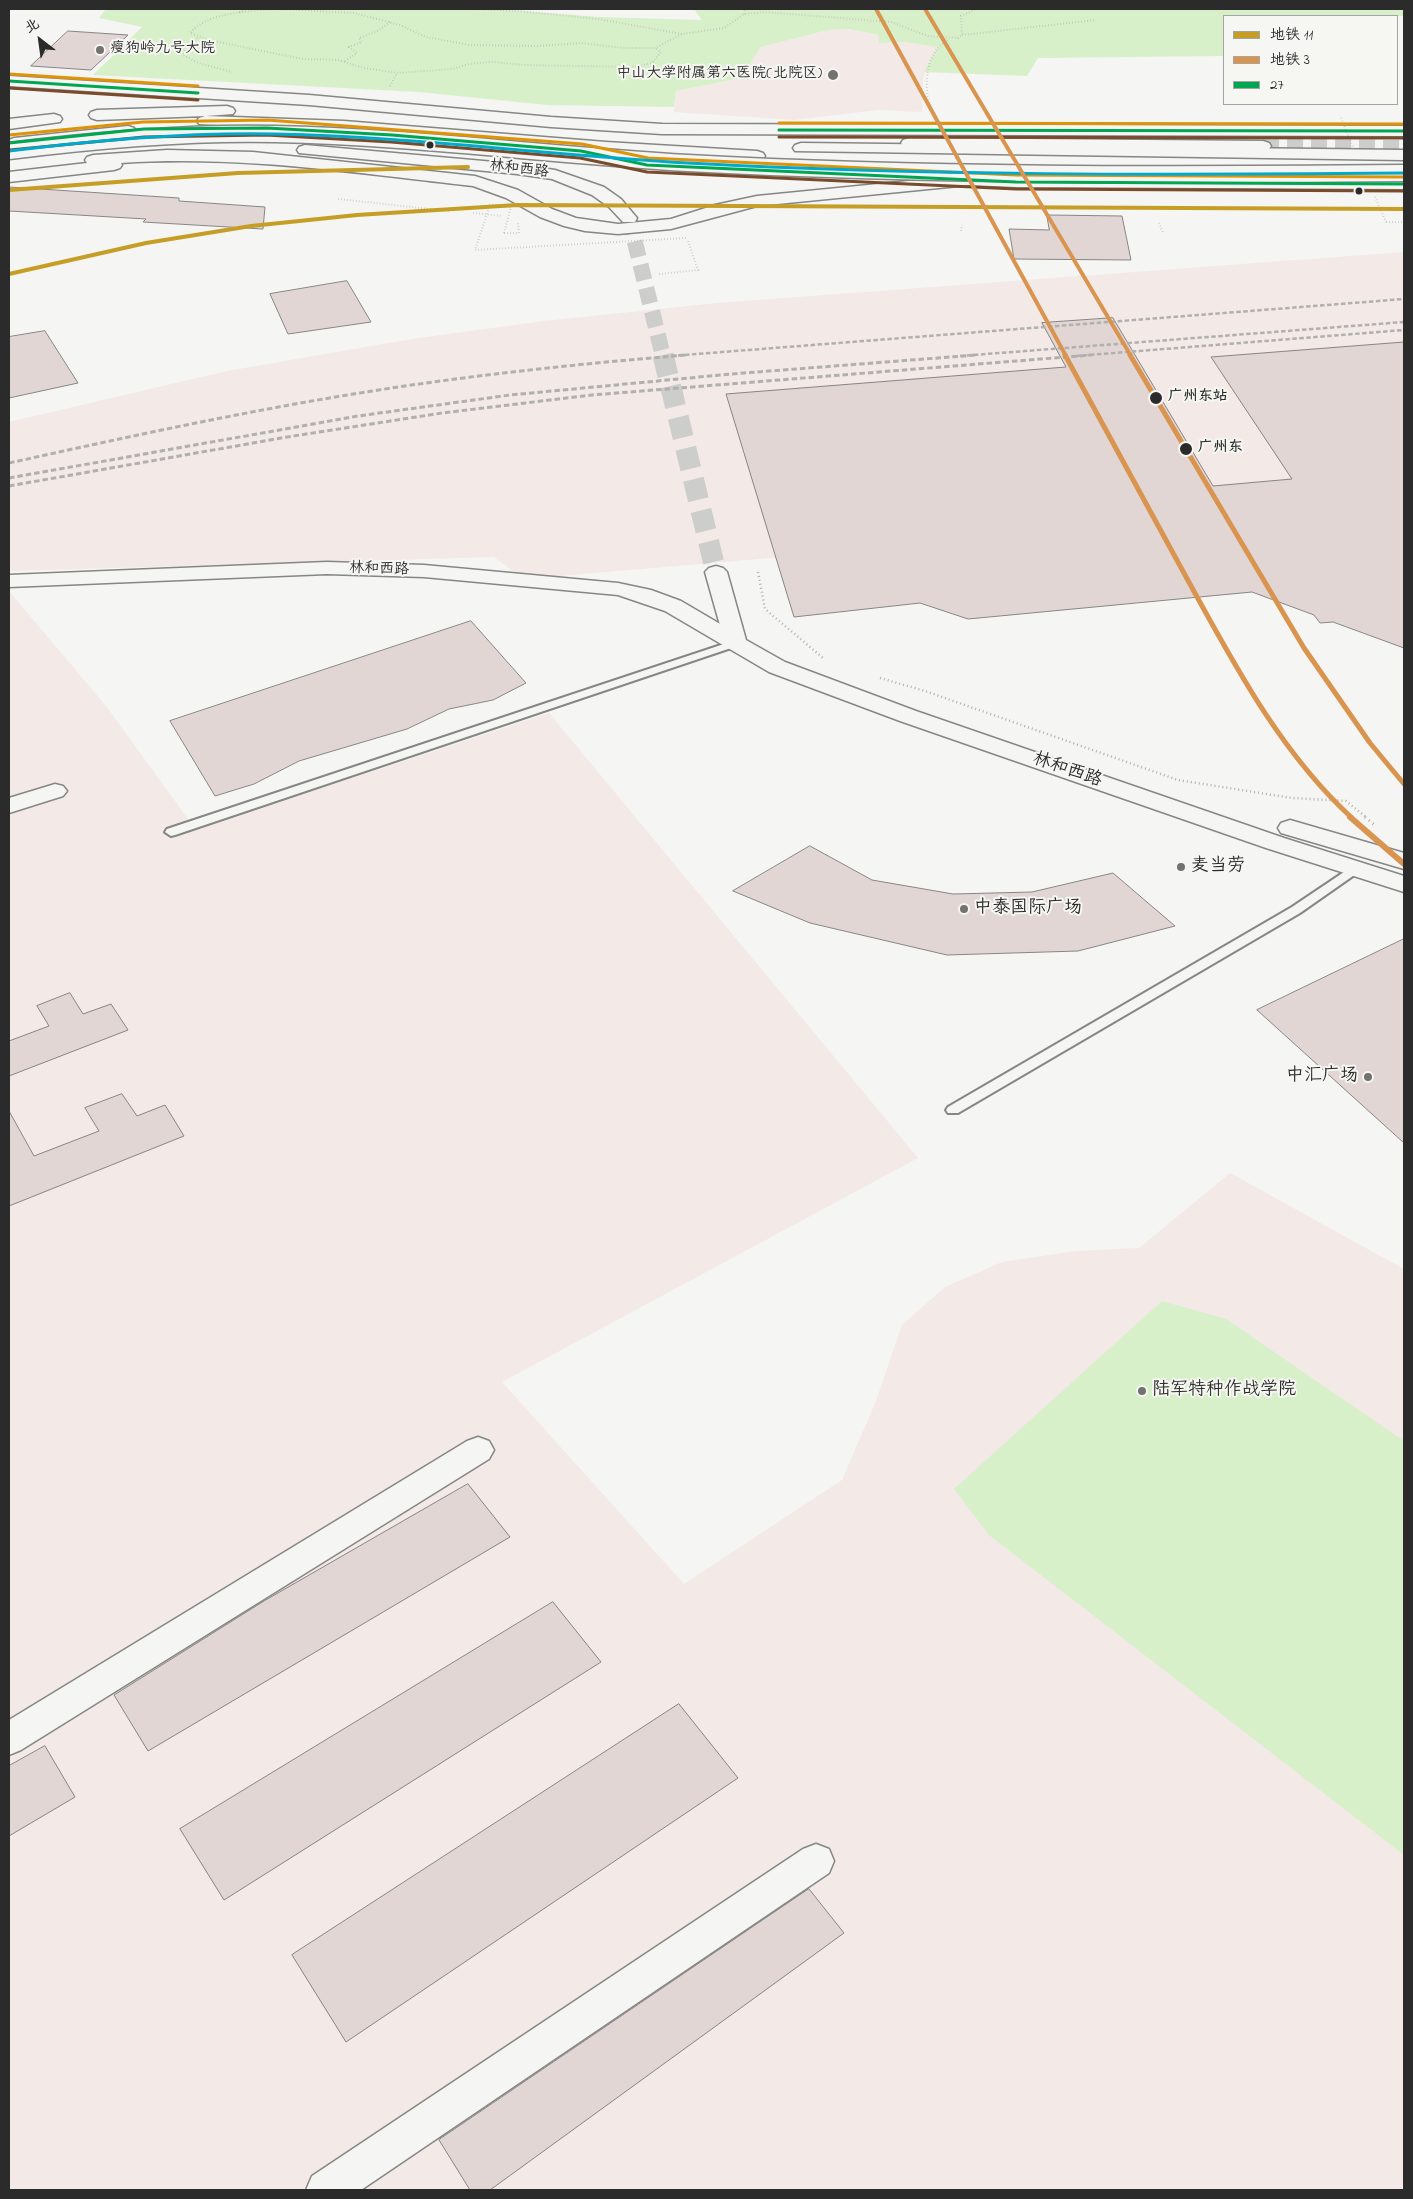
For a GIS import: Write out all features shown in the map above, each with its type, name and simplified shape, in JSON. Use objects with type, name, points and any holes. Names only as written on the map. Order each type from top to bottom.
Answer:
[{"type":"main road","points":[[9,80],[309,100],[551,122],[776,138],[909,143]]},
{"type":"main road","points":[[9,94],[63,84]]},
{"type":"main road","points":[[9,124],[140,113],[260,112],[347,116],[676,142],[768,147],[884,150],[1404,155]]},
{"type":"main road","points":[[9,134],[134,123],[250,121],[344,126],[606,147],[814,158],[958,162],[1404,163]]},
{"type":"main road","points":[[9,143],[74,135],[177,128],[268,128],[391,135],[581,151],[647,165],[1016,182],[1404,184]]},
{"type":"main road","points":[[9,158],[268,128]]},
{"type":"main road","points":[[662,129],[1404,132]]},
{"type":"main road","points":[[1352,132],[1404,137]]},
{"type":"main road","points":[[9,134],[74,135]]},
{"type":"main road","points":[[9,152],[97,141],[196,135],[277,134],[371,139],[637,160],[854,170],[1054,174],[1404,173]]},
{"type":"main road","points":[[676,142],[1263,146]]},
{"type":"main road","points":[[9,158],[118,148],[198,145],[238,144],[305,150]]},
{"type":"main road","points":[[9,171],[93,160],[228,149],[305,150]]},
{"type":"main road","name":"林和西路","points":[[305,150],[491,166],[555,175],[598,190],[615,203],[629,218]]},
{"type":"main road","points":[[93,160],[167,155],[253,157],[475,181],[512,194],[546,213],[570,222],[585,226],[618,229],[671,224],[690,220],[721,209],[757,201],[968,180]]},
{"type":"main road","points":[[9,177],[129,164],[199,162],[475,181]]},
{"type":"main road","name":"林和西路","points":[[9,581],[328,568],[424,571],[502,580],[618,589],[644,595],[673,606],[777,668],[908,716],[1265,839],[1404,884]]},
{"type":"main road","points":[[716,572],[736,643]]},
{"type":"main road","name":"林和西路","points":[[736,643],[797,657],[1234,810],[1404,861]]},
{"type":"main road","points":[[9,806],[55,791]]},
{"type":"main road","points":[[9,1740],[478,1450]]},
{"type":"main road","points":[[326,2190],[816,1861]]},
{"type":"lane","points":[[171,832],[736,643]]},
{"type":"lane","points":[[953,1110],[1296,910],[1356,868]]},
{"type":"path","points":[[233,15],[247,9]]},
{"type":"path","points":[[656,48],[661,52],[657,58],[646,66],[524,65],[492,62],[469,64],[453,70],[397,73],[364,68],[345,62],[304,59],[198,38],[190,33],[192,29],[207,22],[233,15],[277,9],[354,13],[391,22],[426,37],[470,45],[538,46],[581,43],[623,48],[656,48],[682,34]]},
{"type":"path","points":[[467,9],[518,11],[598,19],[682,34],[724,28],[744,14],[784,13],[891,22],[928,36],[958,38]]},
{"type":"path","points":[[744,14],[745,9]]},
{"type":"path","points":[[962,35],[961,16],[976,9]]},
{"type":"path","points":[[934,113],[925,92],[925,78],[933,58],[942,43],[962,35],[1096,20]]},
{"type":"path","points":[[345,62],[357,53],[349,47],[362,42],[359,38],[378,31],[391,22]]},
{"type":"path","points":[[198,38],[186,46],[183,54],[198,63],[236,73]]},
{"type":"path","points":[[338,199],[449,210]]},
{"type":"path","points":[[518,218],[519,233],[504,233],[511,207],[490,205],[475,250],[686,238],[698,270],[659,274]]},
{"type":"path","points":[[473,213],[509,216]]},
{"type":"path","points":[[1386,222],[1404,222]]},
{"type":"path","points":[[1159,223],[1163,233]]},
{"type":"path","points":[[961,231],[962,225]]},
{"type":"path","points":[[758,572],[765,609],[828,662]]},
{"type":"path","points":[[872,676],[925,691],[1178,780],[1292,798],[1346,801],[1378,829]]},
{"type":"shaded area","name":"中山大学附属第六医院(北院区)","points":[[848,29],[879,35],[880,43],[904,42],[939,47],[926,69],[923,79],[922,112],[878,110],[794,120],[674,112],[676,91],[741,78],[761,47],[828,30]]},
{"type":"shaded area","name":"广州东站","points":[[1404,252],[1404,504],[524,579],[494,557],[9,571],[9,422],[227,371],[412,339],[544,321],[717,303]]},
{"type":"shaded area","name":"陆军特种作战学院","points":[[9,591],[106,706],[196,830],[549,713],[918,1158],[502,1382],[684,1584],[842,1480],[876,1401],[902,1325],[945,1287],[1002,1262],[1076,1251],[1139,1248],[1230,1173],[1404,1269],[1404,2190],[9,2190]]},
{"type":"green space","points":[[106,9],[499,9],[600,17],[702,20],[694,9],[1404,9],[1404,16],[1223,15],[1223,56],[1038,58],[1027,76],[924,72],[938,47],[904,42],[879,43],[879,35],[848,29],[828,30],[761,47],[741,78],[676,91],[674,107],[547,105],[419,92],[93,75],[142,27],[99,18]]},
{"type":"green space","points":[[1162,1301],[1226,1319],[1404,1441],[1404,1855],[989,1535],[954,1489]]},
{"type":"building","name":"瘦狗岭九号大院","points":[[68,31],[128,35],[91,70],[31,66]]},
{"type":"building","points":[[9,187],[179,198],[179,201],[265,207],[263,229],[143,222],[146,219],[9,211]]},
{"type":"building","points":[[1047,215],[1122,216],[1131,260],[1014,259],[1009,229],[1049,230]]},
{"type":"building","points":[[347,281],[371,322],[288,334],[270,294]]},
{"type":"building","name":"广州东站","points":[[1113,318],[1213,486],[1292,479],[1211,357],[1404,342],[1404,648],[1333,622],[1320,623],[1314,615],[1252,592],[968,619],[920,603],[794,617],[726,394],[1066,367],[1042,323]]},
{"type":"building","points":[[45,331],[78,383],[9,398],[9,337]]},
{"type":"building","points":[[471,621],[526,683],[493,700],[449,709],[407,729],[299,761],[254,784],[215,796],[170,721]]},
{"type":"building","name":"中泰国际广场","points":[[810,846],[872,880],[953,894],[1032,892],[1113,873],[1175,926],[1078,951],[947,955],[810,923],[733,891]]},
{"type":"building","name":"中汇广场","points":[[1404,939],[1404,1143],[1257,1010]]},
{"type":"building","points":[[70,993],[83,1014],[111,1004],[128,1030],[9,1076],[9,1041],[49,1026],[37,1006]]},
{"type":"building","points":[[122,1094],[137,1116],[165,1105],[184,1136],[9,1206],[9,1111],[34,1156],[99,1131],[85,1108]]},
{"type":"building","points":[[468,1484],[510,1537],[148,1751],[114,1695],[264,1601]]},
{"type":"building","points":[[553,1602],[601,1662],[224,1900],[180,1829]]},
{"type":"building","points":[[679,1704],[738,1778],[346,2042],[292,1955]]},
{"type":"building","points":[[45,1746],[75,1797],[9,1836],[9,1766]]},
{"type":"building","points":[[809,1889],[844,1933],[490,2190],[470,2190],[439,2140]]},
{"type":"tunnel","points":[[1263,146],[1404,148]]},
{"type":"tunnel","points":[[629,218],[663,356]]},
{"type":"tunnel","points":[[663,355],[716,572]]},
{"type":"railway","points":[[671,356],[1404,299]]},
{"type":"railway","points":[[960,356],[1404,322]]},
{"type":"railway","points":[[1076,356],[1404,330]]},
{"type":"railway","points":[[9,463],[142,434],[321,399],[525,370],[685,355]]},
{"type":"railway","points":[[9,478],[358,416],[510,395],[731,374],[976,355]]},
{"type":"railway","points":[[9,486],[287,437],[442,413],[592,395],[1091,355]]},
{"type":"metro line","name":"3","points":[[876,9],[1206,613],[1255,699],[1297,760],[1313,779],[1345,812],[1404,864]]},
{"type":"metro line","name":"3","points":[[925,9],[1304,648],[1370,743],[1404,784]]},
{"type":"metro line","name":"11","points":[[9,190],[238,173],[410,167],[468,167]]},
{"type":"metro line","name":"11","points":[[9,274],[146,243],[251,226],[357,215],[517,205],[1404,209]]},
{"type":"transit line","points":[[9,74],[198,86]]},
{"type":"transit line","name":"27","points":[[9,81],[198,93]]},
{"type":"transit line","points":[[9,88],[198,100]]},
{"type":"transit line","points":[[9,135],[143,122],[267,120],[392,128],[582,144],[648,158],[1016,175],[1404,177]]},
{"type":"transit line","points":[[779,123],[1404,124]]},
{"type":"transit line","name":"27","points":[[9,143],[144,129],[267,128],[392,135],[581,151],[647,165],[1016,182],[1404,184]]},
{"type":"transit line","name":"27","points":[[779,130],[1404,131]]},
{"type":"transit line","points":[[9,151],[75,143],[142,138],[208,134],[275,134],[430,142],[636,160],[778,167],[1046,174],[1404,173]]},
{"type":"transit line","points":[[10,150],[144,137],[266,135],[391,142],[580,158],[647,172],[1016,189],[1404,191]]},
{"type":"transit line","points":[[779,137],[1404,138]]},
{"type":"place","name":"瘦狗岭九号大院","points":[[100,50]]},
{"type":"place","name":"中山大学附属第六医院(北院区)","points":[[833,75]]},
{"type":"place","name":"广州东站","points":[[1156,398]]},
{"type":"place","name":"广州东","points":[[1186,449]]},
{"type":"place","name":"麦当劳","points":[[1181,867]]},
{"type":"place","name":"中泰国际广场","points":[[964,909]]},
{"type":"place","name":"中汇广场","points":[[1368,1077]]},
{"type":"place","name":"陆军特种作战学院","points":[[1142,1391]]}]
